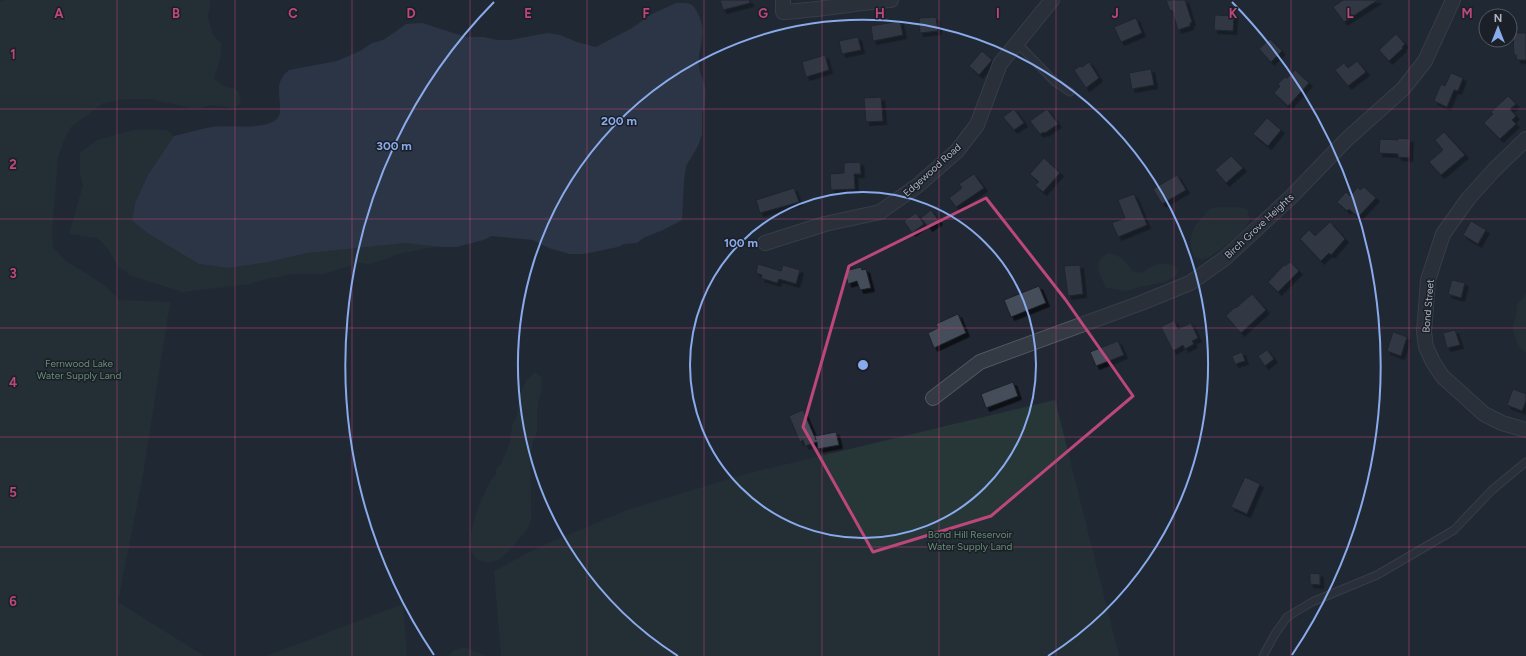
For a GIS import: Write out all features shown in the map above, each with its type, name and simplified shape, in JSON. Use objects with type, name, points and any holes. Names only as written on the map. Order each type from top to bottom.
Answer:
[{"type":"street","points":[[783,0],[783,12],[836,8],[860,3],[891,0]]},
{"type":"street","name":"Edgewood Road","points":[[765,243],[825,224],[880,212],[917,186],[957,150],[977,125],[1000,64],[1052,0]]},
{"type":"street","name":"Birch Grove Heights","points":[[933,398],[980,362],[1190,283],[1224,259],[1291,197],[1347,139],[1403,89],[1425,61],[1453,0]]},
{"type":"street","name":"Bond Street","points":[[1526,139],[1494,170],[1468,199],[1443,234],[1428,280],[1424,332],[1426,347],[1442,376],[1484,414],[1502,423],[1526,430]]},
{"type":"lane","points":[[1017,43],[1055,82],[1070,92]]},
{"type":"lane","points":[[1264,656],[1275,634],[1287,618],[1312,602],[1377,575],[1454,530],[1492,490],[1526,462]]},
{"type":"highlighted area","points":[[986,198],[1065,299],[1133,396],[991,516],[873,552],[803,427],[849,266]]},
{"type":"green space","name":"Fernwood Lake Water Supply Land","points":[[5,0],[211,0],[208,17],[213,35],[222,44],[220,59],[214,78],[222,85],[235,89],[239,93],[241,103],[233,108],[213,105],[196,109],[150,99],[125,99],[103,103],[71,127],[64,140],[58,157],[52,231],[53,247],[66,261],[106,286],[119,300],[170,302],[144,469],[118,602],[204,656],[0,656],[0,2]]},
{"type":"green space","points":[[133,130],[166,130],[174,136],[148,175],[135,203],[132,221],[149,234],[199,264],[228,268],[269,262],[307,253],[405,243],[442,247],[428,248],[394,255],[390,258],[369,264],[359,263],[324,274],[294,274],[261,280],[250,284],[183,292],[129,275],[126,271],[119,268],[108,249],[98,238],[69,234],[83,185],[80,174],[80,153],[97,140]]},
{"type":"green space","points":[[1235,207],[1247,209],[1249,221],[1247,225],[1213,255],[1203,259],[1194,257],[1191,246],[1193,230],[1208,210]]},
{"type":"green space","points":[[1108,253],[1123,259],[1132,271],[1142,273],[1150,267],[1164,263],[1178,269],[1177,275],[1165,282],[1127,291],[1107,288],[1098,269],[1100,260]]},
{"type":"green space","points":[[1526,294],[1526,353],[1519,347],[1512,328],[1516,317],[1517,305]]},
{"type":"green space","points":[[536,372],[541,377],[542,385],[537,409],[537,431],[533,441],[531,454],[530,524],[526,531],[506,554],[496,561],[487,562],[477,559],[472,550],[471,538],[474,523],[484,493],[496,474],[496,469],[501,464],[510,443],[512,425],[517,416],[519,396],[527,379]]},
{"type":"green space","name":"Bond Hill Reservoir Water Supply Land","points":[[1055,400],[1119,656],[501,656],[494,571],[537,548],[627,510],[745,474]]},
{"type":"green space","points":[[403,604],[407,656],[266,656]]},
{"type":"green space","points":[[464,647],[485,656],[448,656],[454,650]]},
{"type":"water","points":[[676,3],[688,3],[693,6],[702,23],[703,30],[699,53],[699,67],[704,85],[705,101],[702,112],[702,134],[698,146],[686,166],[682,220],[643,238],[637,243],[624,244],[618,247],[584,254],[570,254],[549,248],[533,240],[492,236],[457,247],[405,243],[307,253],[269,262],[228,268],[199,264],[149,234],[132,221],[135,203],[148,175],[174,136],[219,126],[251,126],[271,123],[277,119],[280,112],[279,85],[284,75],[289,70],[337,61],[360,51],[372,43],[385,39],[406,24],[422,23],[466,37],[484,37],[497,40],[510,40],[547,33],[560,35],[577,42],[596,47],[632,28],[650,15]]},
{"type":"building","points":[[720,0],[749,0],[750,3],[723,10]]},
{"type":"building","points":[[1166,0],[1185,0],[1192,22],[1190,23],[1190,26],[1178,30],[1172,10],[1170,11]]},
{"type":"building","points":[[1343,0],[1378,0],[1344,22],[1333,7]]},
{"type":"building","points":[[1215,15],[1234,16],[1233,31],[1214,30]]},
{"type":"building","points":[[936,17],[938,31],[920,33],[919,18]]},
{"type":"building","points":[[1136,18],[1142,33],[1121,42],[1114,27]]},
{"type":"building","points":[[900,21],[903,35],[873,41],[871,26]]},
{"type":"building","points":[[1518,33],[1526,33],[1526,60],[1517,60],[1516,55],[1514,55],[1514,48],[1518,48]]},
{"type":"building","points":[[1396,34],[1405,44],[1402,47],[1403,48],[1389,61],[1379,50]]},
{"type":"building","points":[[858,37],[861,50],[842,54],[839,41]]},
{"type":"building","points":[[1270,39],[1282,51],[1271,62],[1259,49]]},
{"type":"building","points":[[982,51],[992,60],[979,75],[969,66]]},
{"type":"building","points":[[825,55],[829,70],[806,77],[802,62]]},
{"type":"building","points":[[1357,61],[1366,72],[1348,86],[1335,70],[1344,63],[1348,68]]},
{"type":"building","points":[[1089,62],[1099,78],[1086,88],[1074,70]]},
{"type":"building","points":[[1151,69],[1154,85],[1132,89],[1129,73]]},
{"type":"building","points":[[1295,70],[1309,83],[1288,106],[1274,93],[1280,86],[1278,84]]},
{"type":"building","points":[[1451,73],[1463,78],[1458,91],[1454,90],[1447,107],[1434,101],[1441,84],[1445,86]]},
{"type":"building","points":[[1508,96],[1516,104],[1510,109],[1516,116],[1512,120],[1516,124],[1500,139],[1484,123],[1493,114],[1491,112]]},
{"type":"building","points":[[881,97],[883,121],[866,122],[864,98]]},
{"type":"building","points":[[1014,109],[1024,123],[1014,130],[1003,117]]},
{"type":"building","points":[[1047,109],[1058,124],[1045,133],[1040,134],[1030,121]]},
{"type":"building","points":[[1267,118],[1281,130],[1268,146],[1253,134]]},
{"type":"building","points":[[1444,132],[1465,155],[1441,175],[1429,162],[1443,150],[1435,140]]},
{"type":"building","points":[[1398,138],[1410,139],[1409,158],[1398,157],[1398,154],[1379,153],[1380,139],[1398,140]]},
{"type":"building","points":[[1231,156],[1243,168],[1226,183],[1215,170]]},
{"type":"building","points":[[1044,158],[1060,173],[1043,192],[1035,185],[1039,182],[1030,174]]},
{"type":"building","points":[[860,162],[861,174],[854,174],[855,189],[831,190],[830,174],[844,173],[844,163]]},
{"type":"building","points":[[974,174],[984,188],[956,207],[949,198],[962,188],[959,184]]},
{"type":"building","points":[[1177,175],[1186,190],[1162,204],[1153,189]]},
{"type":"building","points":[[1358,187],[1360,190],[1364,187],[1376,198],[1358,217],[1349,209],[1347,211],[1337,202],[1346,192],[1350,196]]},
{"type":"building","points":[[794,188],[799,202],[760,213],[756,200]]},
{"type":"building","points":[[1134,194],[1147,225],[1118,237],[1112,223],[1125,218],[1118,200]]},
{"type":"building","points":[[931,210],[939,221],[929,228],[921,218]]},
{"type":"building","points":[[916,213],[924,224],[912,233],[904,221]]},
{"type":"building","points":[[1471,221],[1486,230],[1478,244],[1463,235]]},
{"type":"building","points":[[1330,222],[1345,239],[1331,255],[1329,253],[1321,261],[1300,239],[1309,230],[1315,236]]},
{"type":"building","points":[[1290,262],[1299,271],[1278,292],[1268,282],[1284,265],[1285,266]]},
{"type":"building","points":[[758,264],[781,271],[783,265],[800,270],[796,284],[779,279],[777,283],[761,278],[762,275],[756,273]]},
{"type":"building","points":[[1080,265],[1083,294],[1068,296],[1064,266]]},
{"type":"building","points":[[861,267],[862,270],[866,269],[871,288],[860,290],[857,281],[848,284],[845,271]]},
{"type":"building","points":[[1452,280],[1465,283],[1461,298],[1448,294]]},
{"type":"building","points":[[1039,286],[1046,303],[1011,317],[1004,300]]},
{"type":"building","points":[[1252,294],[1266,310],[1241,333],[1226,316]]},
{"type":"building","points":[[958,314],[966,333],[934,348],[928,333],[938,328],[936,324]]},
{"type":"building","points":[[1174,320],[1178,329],[1191,323],[1198,338],[1192,341],[1194,344],[1185,349],[1183,345],[1173,351],[1161,327]]},
{"type":"building","points":[[1455,330],[1460,345],[1447,348],[1443,333]]},
{"type":"building","points":[[1393,332],[1407,337],[1401,356],[1387,351]]},
{"type":"building","points":[[1118,341],[1124,355],[1096,366],[1090,352]]},
{"type":"building","points":[[1267,350],[1274,359],[1265,366],[1258,356]]},
{"type":"building","points":[[1242,352],[1245,361],[1235,364],[1232,356]]},
{"type":"building","points":[[1013,382],[1018,396],[986,408],[981,394]]},
{"type":"building","points":[[1513,389],[1526,394],[1526,401],[1522,411],[1507,405]]},
{"type":"building","points":[[803,410],[816,440],[815,436],[836,432],[839,445],[818,449],[817,442],[805,446],[803,440],[800,442],[789,416]]},
{"type":"building","points":[[1245,477],[1260,484],[1247,514],[1231,507]]},
{"type":"building","points":[[1310,573],[1320,574],[1320,585],[1310,584]]}]
